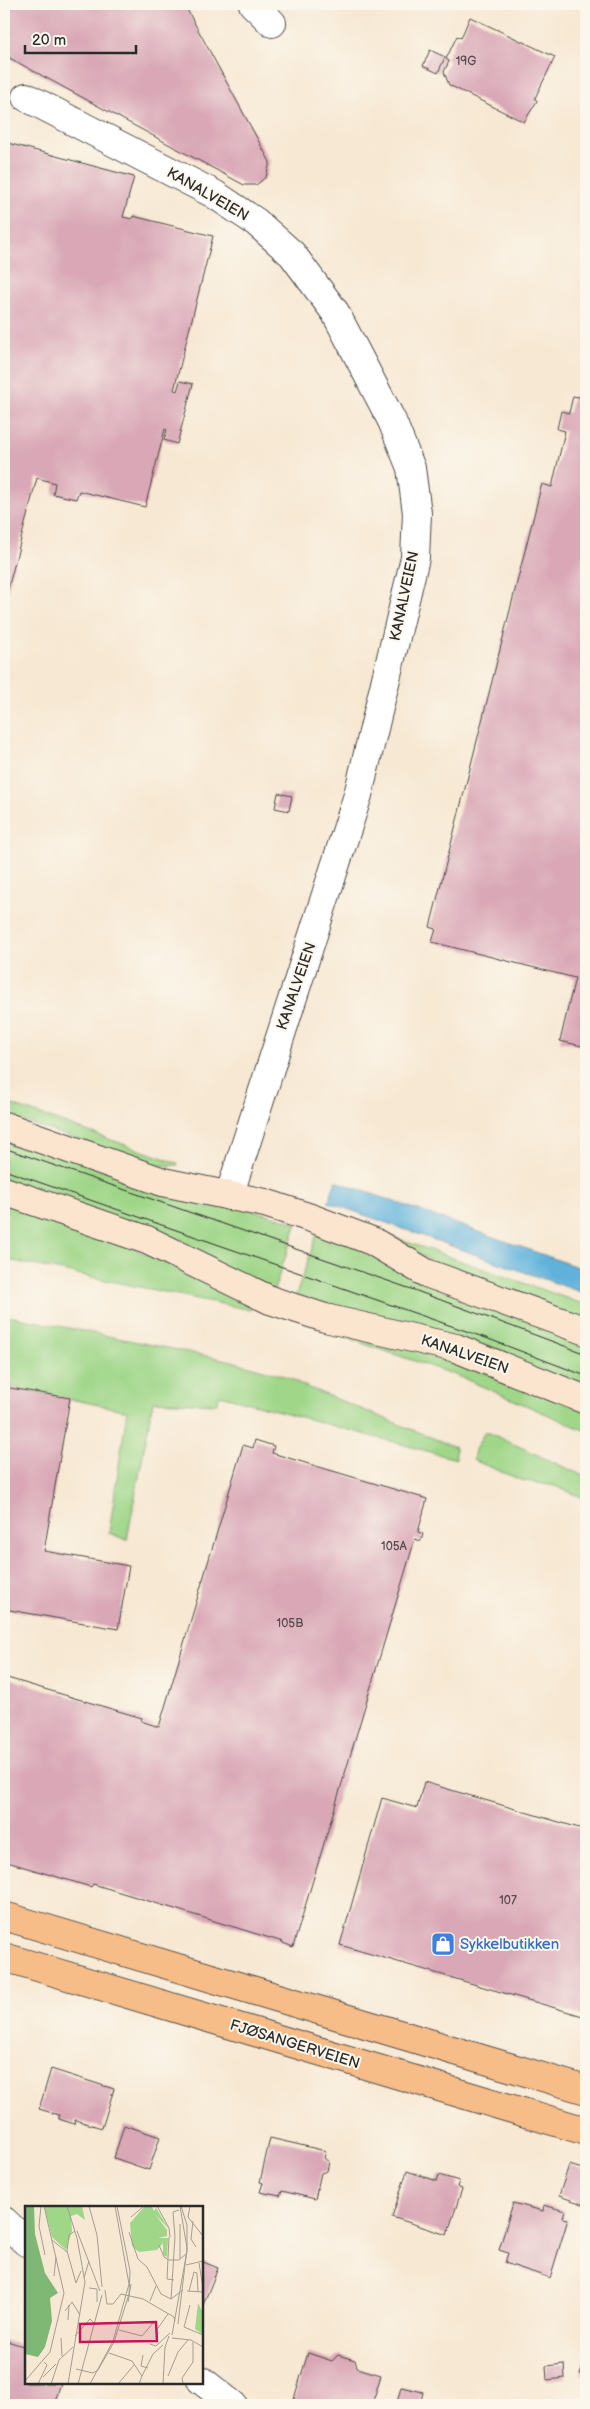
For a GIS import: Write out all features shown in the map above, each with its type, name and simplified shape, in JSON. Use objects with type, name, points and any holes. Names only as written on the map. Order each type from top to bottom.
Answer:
[{"type":"highway","points":[[4,1916],[586,2090]]},
{"type":"highway","name":"FJØSANGERVEIEN","points":[[4,1957],[586,2131]]},
{"type":"main road","points":[[4,1126],[163,1182],[279,1207],[351,1232],[372,1241],[426,1273],[586,1331]]},
{"type":"main road","name":"KANALVEIEN","points":[[4,1191],[147,1240],[270,1300],[325,1318],[456,1348],[586,1400]]},
{"type":"street","name":"KANALVEIEN","points":[[26,97],[214,194],[256,222],[292,254],[335,312],[392,421],[411,468],[417,512],[415,558],[358,794],[228,1196]]},
{"type":"street","points":[[4,2221],[25,2241]]},
{"type":"street","points":[[202,2381],[233,2405]]},
{"type":"green space","points":[[4,1102],[177,1163],[178,1165],[157,1166],[4,1115]]},
{"type":"green space","points":[[4,1137],[297,1223],[274,1290],[4,1182]]},
{"type":"green space","points":[[4,1202],[122,1243],[253,1303],[251,1310],[4,1259]]},
{"type":"green space","points":[[359,1225],[586,1305],[586,1321],[456,1273]]},
{"type":"green space","points":[[318,1231],[586,1342],[586,1390],[295,1298]]},
{"type":"green space","points":[[4,1315],[232,1361],[288,1377],[302,1385],[455,1447],[456,1459],[220,1395],[216,1404],[153,1401],[127,1540],[109,1533],[127,1411],[4,1385]]},
{"type":"green space","points":[[351,1335],[407,1344],[586,1410],[586,1431],[458,1376],[350,1339]]},
{"type":"green space","points":[[485,1431],[586,1477],[586,1499],[555,1486],[521,1480],[473,1460],[475,1450]]},
{"type":"water","points":[[336,1181],[586,1270],[586,1294],[328,1202]]},
{"type":"building","points":[[11,4],[184,4],[270,162],[266,177],[256,185],[244,185],[4,55],[4,32]]},
{"type":"building","points":[[470,17],[555,57],[535,98],[537,101],[524,122],[449,85],[444,72],[449,61],[446,59],[457,36],[461,38]]},
{"type":"building","points":[[430,50],[445,57],[438,73],[423,66]]},
{"type":"building","points":[[4,142],[134,177],[123,217],[132,219],[133,216],[213,236],[174,390],[177,391],[180,381],[193,384],[177,444],[164,440],[167,430],[165,429],[145,507],[79,491],[76,499],[53,494],[55,483],[37,478],[4,604]]},
{"type":"building","points":[[586,386],[586,1047],[560,1041],[575,978],[432,942],[436,929],[430,927],[540,491],[542,484],[552,487],[565,431],[557,429],[561,411],[569,413],[573,396],[583,398]]},
{"type":"building","points":[[278,793],[292,796],[289,811],[275,808]]},
{"type":"building","points":[[4,1387],[70,1398],[44,1551],[129,1566],[118,1629],[4,1609]]},
{"type":"building","points":[[255,1440],[274,1446],[272,1453],[427,1499],[418,1532],[423,1534],[421,1541],[415,1539],[293,1947],[283,1942],[93,1884],[91,1887],[4,1861],[4,1677],[142,1718],[141,1721],[159,1727],[243,1445],[253,1448]]},
{"type":"building","points":[[424,1782],[586,1830],[586,2017],[340,1945],[382,1798],[417,1808]]},
{"type":"building","points":[[51,2069],[114,2089],[102,2128],[75,2120],[74,2124],[59,2119],[59,2115],[39,2109]]},
{"type":"building","points":[[124,2125],[160,2137],[149,2170],[114,2158]]},
{"type":"building","points":[[270,2138],[326,2151],[324,2158],[329,2162],[327,2171],[321,2173],[315,2199],[282,2191],[280,2196],[260,2192],[263,2183],[260,2182]]},
{"type":"building","points":[[569,2165],[586,2170],[586,2205],[559,2196]]},
{"type":"building","points":[[407,2171],[437,2181],[439,2175],[459,2181],[457,2187],[462,2189],[447,2235],[392,2217]]},
{"type":"building","points":[[513,2203],[543,2211],[544,2205],[565,2211],[563,2218],[568,2219],[550,2278],[505,2263],[508,2253],[499,2250]]},
{"type":"building","points":[[202,2261],[218,2268],[202,2308]]},
{"type":"building","points":[[4,2340],[25,2347],[25,2384],[61,2384],[54,2405],[4,2405]]},
{"type":"building","points":[[308,2353],[332,2361],[338,2355],[355,2360],[357,2368],[381,2375],[372,2405],[292,2405]]},
{"type":"building","points":[[586,2357],[586,2376],[580,2374]]},
{"type":"building","points":[[564,2364],[565,2378],[547,2380],[546,2366]]},
{"type":"building","points":[[401,2387],[423,2392],[420,2405],[392,2405],[392,2401],[397,2403]]},
{"type":"tram line","points":[[4,1148],[414,1290],[586,1354]]},
{"type":"tram line","points":[[4,1170],[486,1338],[586,1376]]},
{"type":"place","name":"Sykkelbutikken","points":[[443,1944]]}]
